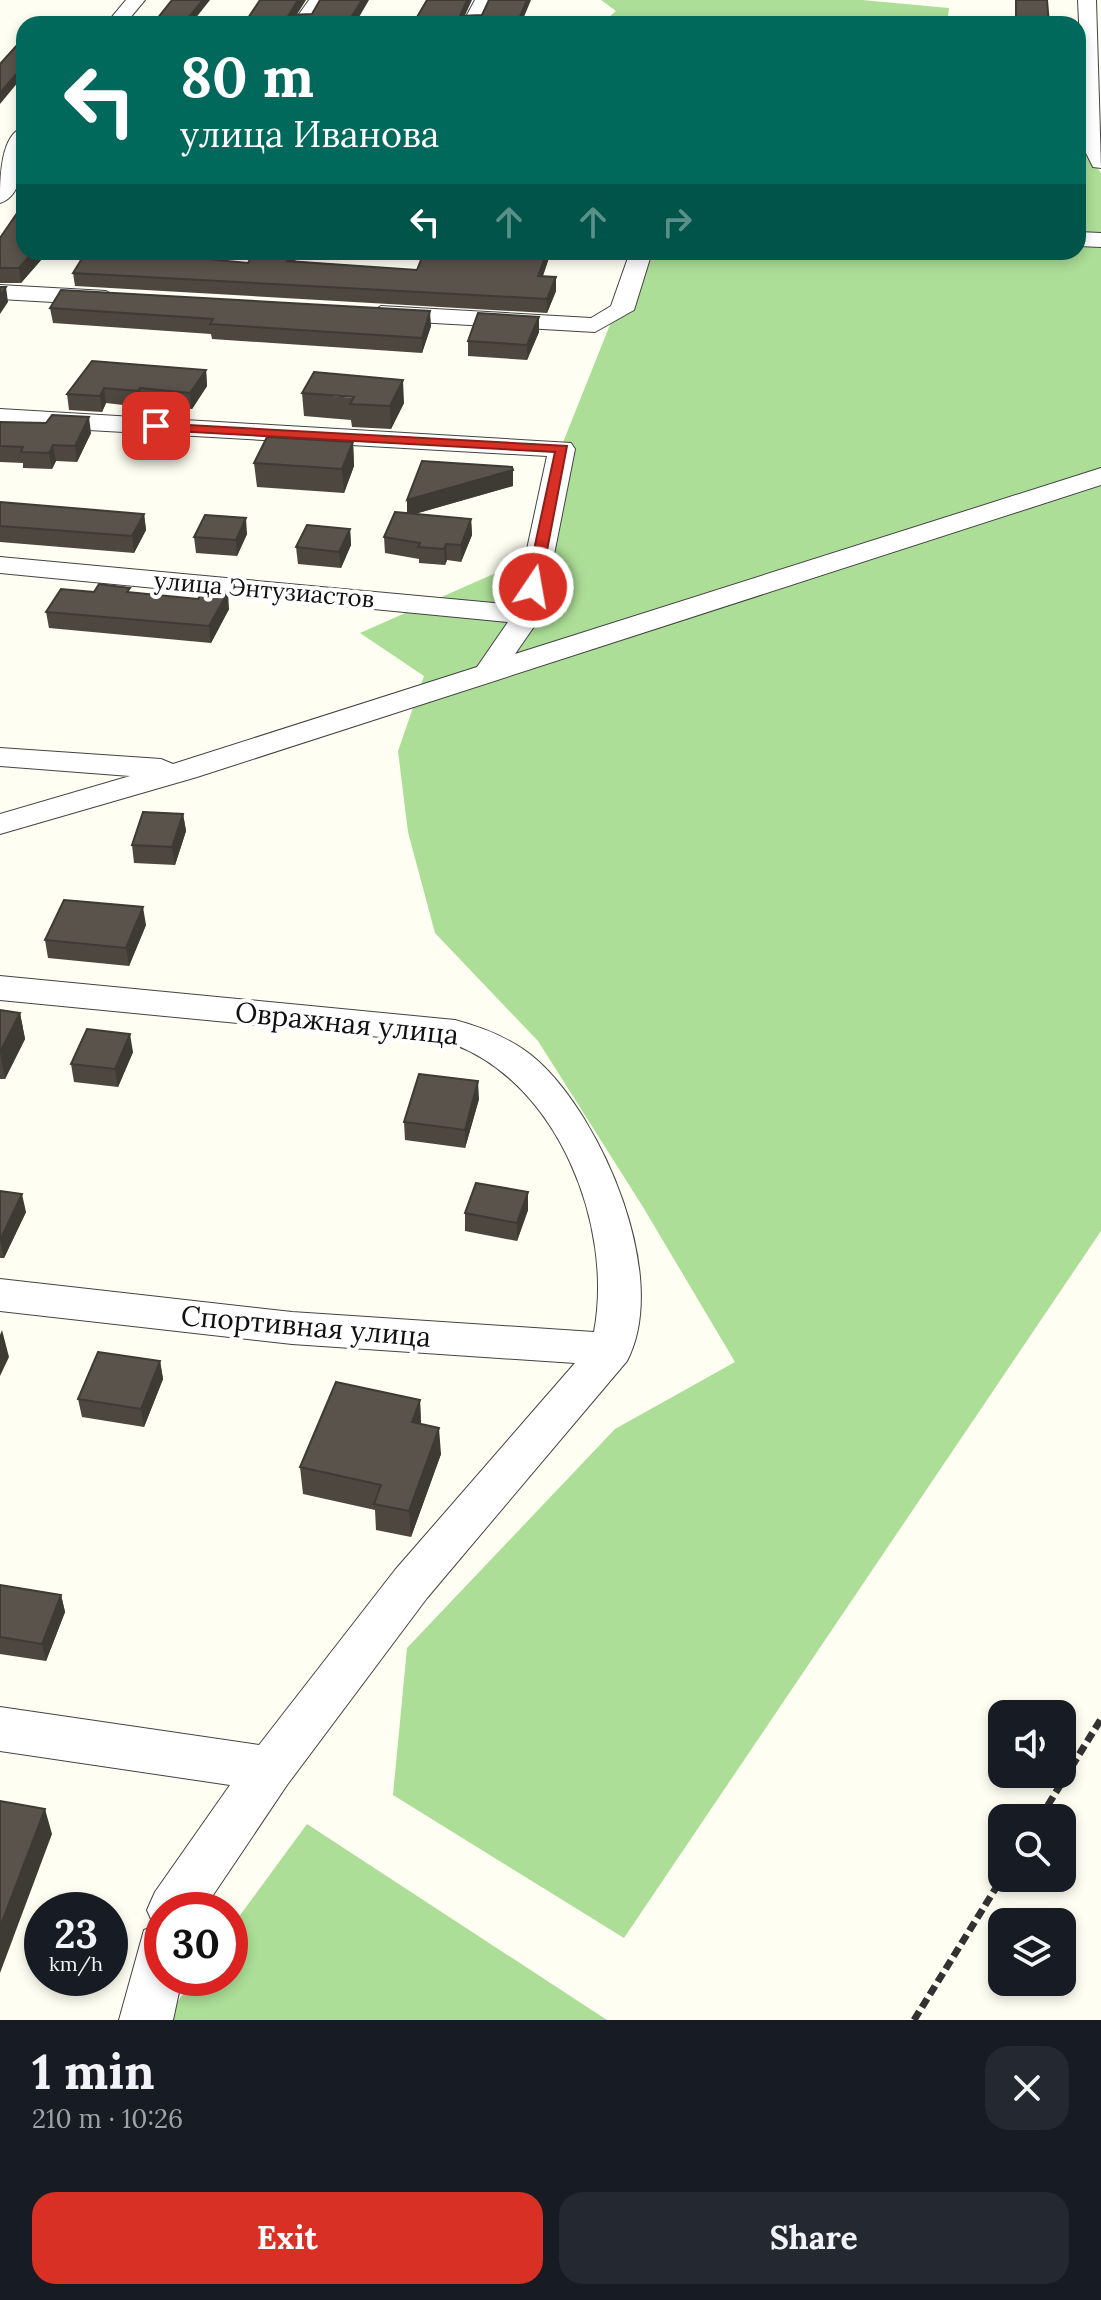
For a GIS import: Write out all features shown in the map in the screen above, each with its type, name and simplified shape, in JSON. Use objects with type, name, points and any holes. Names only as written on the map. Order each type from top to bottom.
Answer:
[{"type":"street","points":[[122,16],[136,0]]},
{"type":"street","points":[[1087,0],[1096,151],[1101,162]]},
{"type":"street","points":[[0,196],[12,168],[12,148],[16,143]]},
{"type":"street","points":[[360,312],[595,325],[622,310],[638,260]]},
{"type":"street","points":[[0,292],[125,299]]},
{"type":"street","points":[[0,417],[562,449],[527,615],[488,673]]},
{"type":"street","points":[[0,824],[186,770],[1101,476]]},
{"type":"street","name":"улица Энтузиастов","points":[[0,565],[527,615]]},
{"type":"street","points":[[0,757],[186,770]]},
{"type":"street","name":"Овражная улица","points":[[0,988],[455,1032],[484,1040],[534,1079],[561,1117],[588,1168],[612,1231],[620,1275],[612,1349]]},
{"type":"street","name":"Спортивная улица","points":[[0,1295],[292,1328],[612,1349]]},
{"type":"street","points":[[185,1892],[270,1769],[411,1584],[612,1349]]},
{"type":"street","points":[[0,1729],[270,1769]]},
{"type":"street","points":[[146,2020],[151,1996]]},
{"type":"path","points":[[1049,1804],[1101,1719]]},
{"type":"path","points":[[914,2020],[993,1892]]},
{"type":"green space","points":[[601,0],[862,0],[949,8],[948,16],[610,16],[616,11]]},
{"type":"green space","points":[[1086,116],[1088,155],[1101,173],[1101,1231],[624,1938],[393,1795],[407,1648],[615,1429],[735,1362],[643,1207],[538,1041],[435,933],[408,832],[398,751],[424,676],[360,633],[525,560],[538,505],[636,260],[1086,260]]},
{"type":"green space","points":[[307,1824],[607,2020],[164,2020],[182,1996],[248,1996],[248,1904]]},
{"type":"building","points":[[172,0],[203,0],[190,16],[159,16]]},
{"type":"building","points":[[260,0],[298,0],[289,15],[312,14],[320,0],[362,0],[352,16],[249,16]]},
{"type":"building","points":[[427,0],[467,0],[460,16],[418,16]]},
{"type":"building","points":[[489,0],[527,0],[520,16],[460,16],[482,15]]},
{"type":"building","points":[[1016,0],[1047,0],[1048,16],[1016,16]]},
{"type":"building","points":[[16,46],[16,74],[0,93],[0,64]]},
{"type":"building","points":[[16,215],[16,260],[26,260],[19,268],[0,268],[0,238]]},
{"type":"building","points":[[81,260],[217,260],[248,263],[250,260],[288,260],[417,270],[421,260],[544,260],[538,276],[556,277],[547,299],[73,273]]},
{"type":"building","points":[[61,290],[430,311],[422,338],[210,324],[213,319],[50,308]]},
{"type":"building","points":[[478,313],[539,317],[527,345],[468,341]]},
{"type":"building","points":[[92,361],[206,370],[190,393],[104,388],[100,396],[67,394]]},
{"type":"building","points":[[314,372],[403,380],[390,406],[350,404],[354,397],[302,393]]},
{"type":"building","points":[[52,415],[89,417],[75,446],[53,445],[49,453],[21,452],[23,447],[0,446],[0,422],[46,423]]},
{"type":"building","points":[[267,437],[353,442],[342,469],[254,463]]},
{"type":"building","points":[[422,461],[512,467],[513,470],[407,500]]},
{"type":"building","points":[[0,502],[144,514],[132,536],[0,526]]},
{"type":"building","points":[[395,512],[471,519],[461,545],[446,544],[444,549],[418,547],[420,543],[384,537]]},
{"type":"building","points":[[205,515],[246,518],[236,540],[194,537]]},
{"type":"building","points":[[307,525],[350,529],[339,552],[296,547]]},
{"type":"building","points":[[99,584],[130,588],[127,592],[198,599],[204,590],[228,592],[209,626],[46,612],[61,589],[94,592]]},
{"type":"building","points":[[143,812],[183,814],[172,847],[132,845]]},
{"type":"building","points":[[64,900],[143,907],[126,948],[45,940]]},
{"type":"building","points":[[0,1010],[20,1013],[0,1052]]},
{"type":"building","points":[[87,1029],[130,1034],[115,1069],[71,1064]]},
{"type":"building","points":[[419,1074],[478,1081],[465,1130],[404,1122]]},
{"type":"building","points":[[476,1183],[528,1192],[517,1223],[465,1213]]},
{"type":"building","points":[[0,1191],[22,1194],[0,1240]]},
{"type":"building","points":[[98,1352],[160,1361],[141,1409],[78,1399]]},
{"type":"building","points":[[336,1382],[420,1400],[412,1422],[439,1428],[409,1511],[374,1504],[381,1485],[300,1467]]},
{"type":"building","points":[[0,1585],[61,1595],[42,1644],[0,1637]]},
{"type":"building","points":[[0,1801],[45,1809],[0,1927]]},
{"type":"route","points":[[156,426],[562,449],[533,587]]}]
